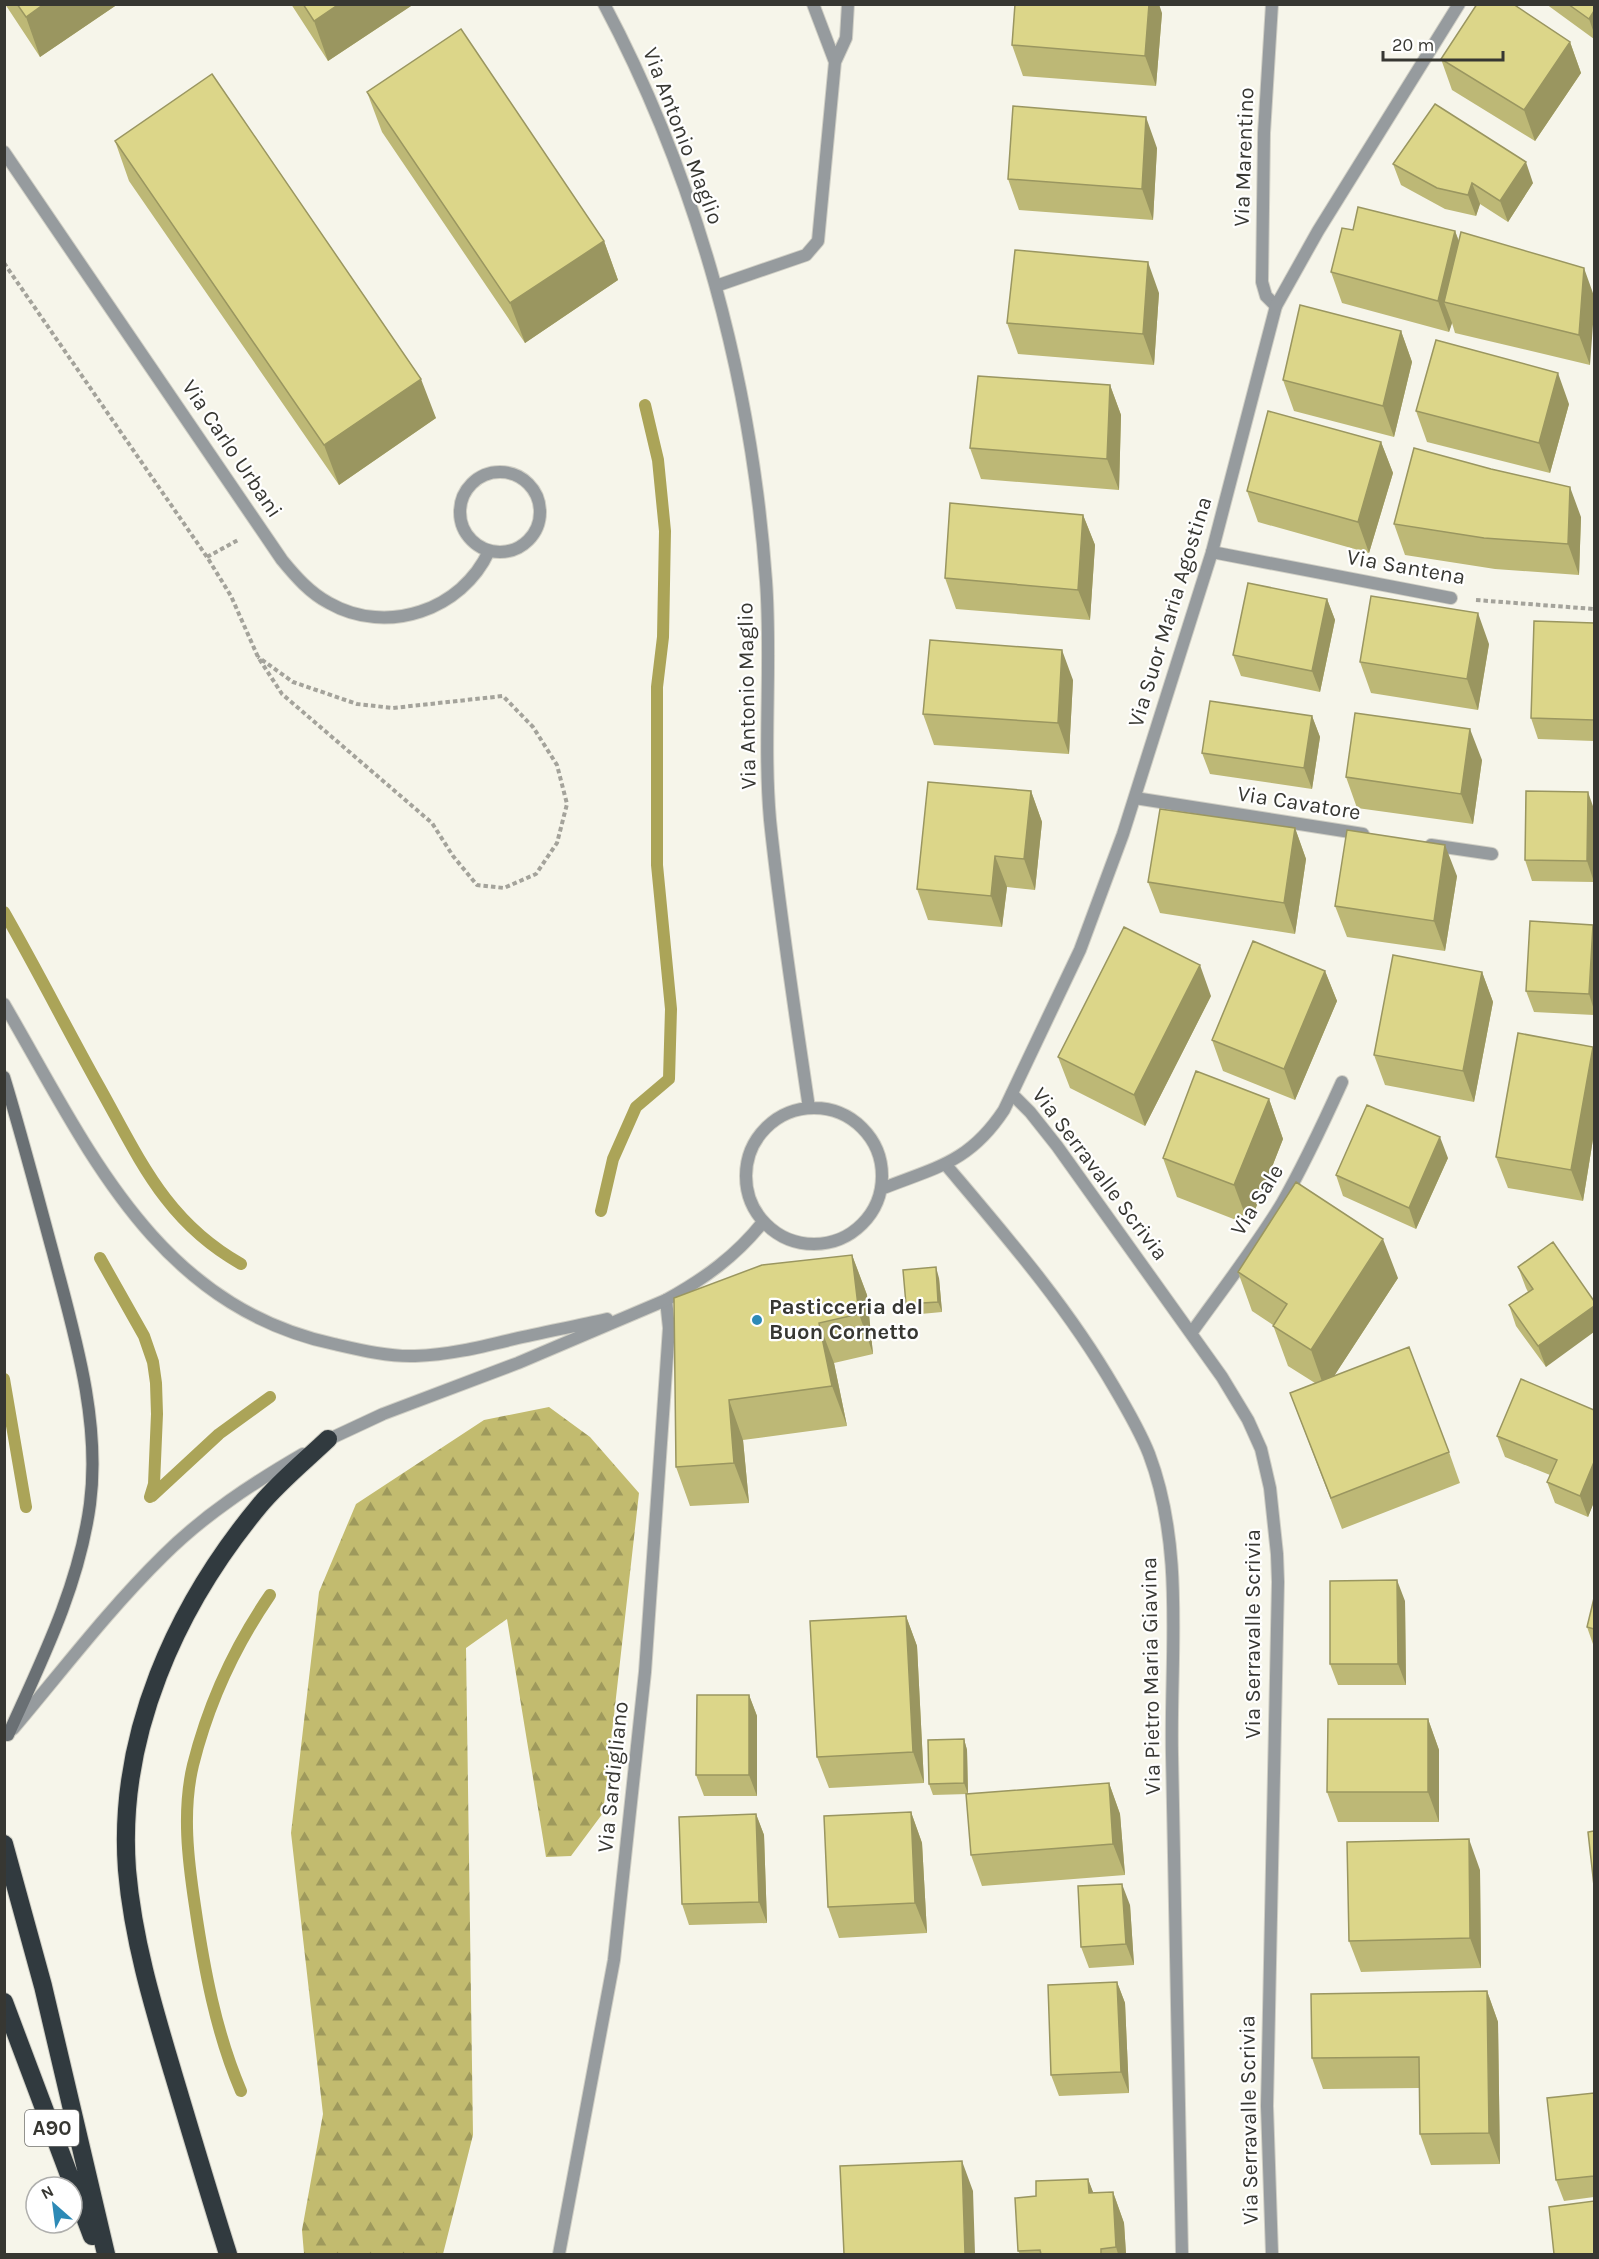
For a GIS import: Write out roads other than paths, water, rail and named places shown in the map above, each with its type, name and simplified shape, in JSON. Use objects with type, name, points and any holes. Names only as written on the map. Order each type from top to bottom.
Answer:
[{"type":"highway","points":[[228,2254],[148,1992],[127,1869],[126,1841],[130,1785],[140,1730],[159,1670],[194,1598],[224,1552],[262,1503],[328,1439]]},
{"type":"highway","points":[[4,1844],[43,1986],[106,2254]]},
{"type":"highway","name":"A90","points":[[4,2002],[99,2254]]},
{"type":"main road","points":[[4,1077],[78,1344],[87,1402],[92,1460],[90,1504],[75,1575],[46,1651],[8,1735]]},
{"type":"street","name":"Via Antonio Maglio","points":[[604,4],[659,123],[686,194],[716,286],[734,361],[756,477],[767,586],[770,820],[809,1108]]},
{"type":"street","points":[[813,4],[835,62]]},
{"type":"street","points":[[716,286],[806,255],[818,241],[835,62],[846,38],[848,4]]},
{"type":"street","name":"Via Marentino","points":[[1272,4],[1264,144],[1262,282],[1266,296],[1276,306]]},
{"type":"street","name":"Via Suor Maria Agostina","points":[[882,1189],[946,1165],[966,1153],[984,1138],[1004,1110],[1012,1094],[1080,950],[1135,798],[1212,552],[1276,306],[1318,231],[1459,4]]},
{"type":"street","name":"Via Carlo Urbani","points":[[4,152],[282,560],[307,588],[330,604],[352,613],[388,618],[404,617],[435,605],[461,590],[482,566],[489,551]]},
{"type":"street","points":[[503,473],[514,475],[524,480],[534,490],[539,503],[540,517],[536,530],[528,542],[516,549],[502,552],[489,551],[477,545],[462,524],[460,511],[464,498],[471,486],[481,478],[503,473]]},
{"type":"street","name":"Via Santena","points":[[1212,552],[1451,598]]},
{"type":"street","name":"Via Cavatore","points":[[1135,798],[1377,836]]},
{"type":"street","points":[[1423,843],[1492,854]]},
{"type":"street","points":[[4,1004],[88,1148],[132,1214],[165,1251],[198,1281],[258,1319],[311,1339],[378,1353],[414,1356],[464,1351],[629,1314]]},
{"type":"street","name":"Via Sale","points":[[1192,1332],[1245,1259],[1281,1204],[1315,1143],[1342,1082]]},
{"type":"street","name":"Via Serravalle Scrivia","points":[[1012,1094],[1057,1146],[1192,1332],[1242,1407],[1256,1435],[1270,1488],[1278,1582],[1267,2106],[1272,2254]]},
{"type":"street","points":[[809,1108],[824,1108],[842,1114],[861,1127],[875,1144],[882,1166],[882,1189],[874,1209],[861,1226],[842,1238],[822,1244],[800,1244],[780,1236],[763,1222],[751,1202],[746,1180],[749,1156],[759,1136],[776,1119],[809,1108]]},
{"type":"street","name":"Via Pietro Maria Giavina","points":[[946,1165],[1052,1292],[1084,1337],[1142,1438],[1161,1492],[1170,1549],[1174,1608],[1172,1749],[1182,2254]]},
{"type":"street","points":[[8,1735],[127,1594],[164,1555],[232,1498],[328,1439],[383,1414],[518,1363],[666,1300],[689,1288],[726,1262],[763,1222]]},
{"type":"street","name":"Via Sardigliano","points":[[559,2254],[615,1948],[645,1672],[669,1328],[666,1300]]},
{"type":"waterway","points":[[601,1211],[613,1159],[636,1107],[669,1079],[671,1009],[657,865],[657,687],[663,637],[665,531],[658,460],[645,405]]},
{"type":"waterway","points":[[4,912],[125,1135],[155,1184],[191,1227],[214,1247],[241,1264]]},
{"type":"waterway","points":[[100,1258],[144,1336],[153,1362],[157,1414],[154,1484],[150,1497]]},
{"type":"waterway","points":[[4,1379],[26,1507]]},
{"type":"waterway","points":[[152,1496],[219,1434],[270,1397]]},
{"type":"waterway","points":[[241,2091],[218,2023],[202,1953],[188,1853],[188,1800],[193,1765],[206,1720],[234,1655],[270,1595]]},
{"type":"place","name":"Pasticceria del Buon Cornetto","points":[[757,1320]]}]
